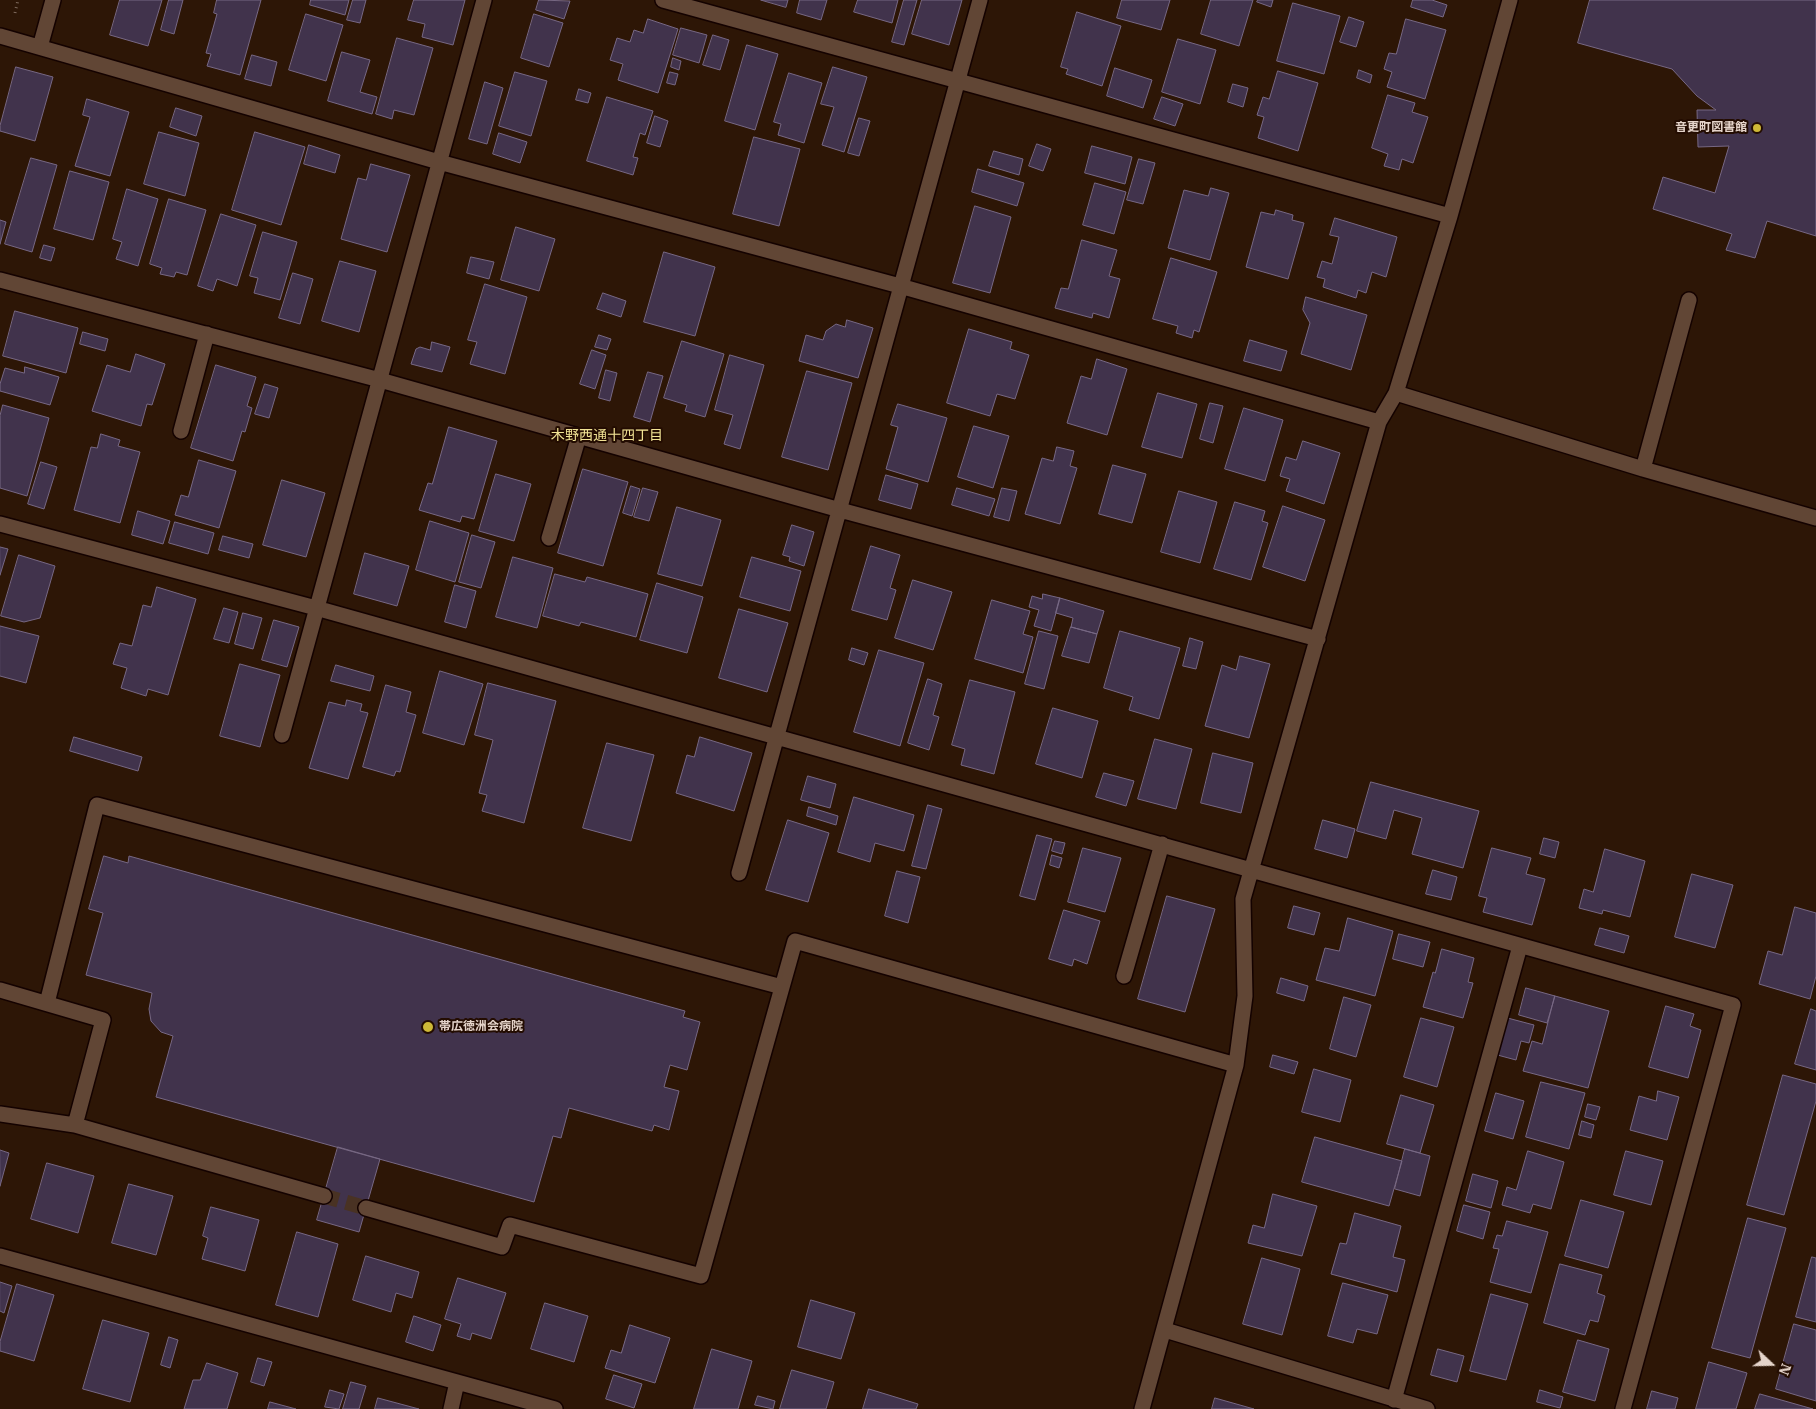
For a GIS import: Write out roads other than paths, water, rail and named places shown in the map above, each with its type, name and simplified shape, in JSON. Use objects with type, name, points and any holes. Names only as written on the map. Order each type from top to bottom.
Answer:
[{"type":"street","points":[[40,47],[53,0]]},
{"type":"street","points":[[282,735],[484,0]]},
{"type":"street","points":[[663,0],[1450,216]]},
{"type":"street","points":[[739,873],[980,0]]},
{"type":"street","points":[[1142,1409],[1236,1065],[1245,996],[1243,899],[1379,422],[1396,394],[1450,216],[1510,0]]},
{"type":"street","points":[[0,36],[439,162],[900,286],[1379,422]]},
{"type":"street","points":[[0,280],[380,380],[840,510],[1318,639]]},
{"type":"street","points":[[1643,469],[1689,300]]},
{"type":"street","points":[[181,431],[207,334]]},
{"type":"street","points":[[1396,394],[1643,469],[1816,518]]},
{"type":"street","points":[[549,538],[579,436]]},
{"type":"street","points":[[0,524],[316,608],[1733,1005],[1623,1409]]},
{"type":"street","points":[[47,1003],[97,805],[782,987]]},
{"type":"street","points":[[1124,976],[1162,844]]},
{"type":"street","points":[[366,1208],[502,1247],[510,1225],[701,1276],[795,941],[1236,1065]]},
{"type":"street","points":[[1394,1400],[1520,946]]},
{"type":"street","points":[[0,990],[103,1020],[75,1125]]},
{"type":"street","points":[[0,1114],[75,1125],[324,1196]]},
{"type":"street","points":[[0,1256],[555,1409]]},
{"type":"street","points":[[1164,1330],[1427,1409]]},
{"type":"street","points":[[451,1409],[457,1382]]},
{"type":"tunnel","points":[[324,1196],[366,1208]]},
{"type":"place","name":"音更町図書館","points":[[1757,128]]},
{"type":"place","name":"帯広徳洲会病院","points":[[428,1027]]},
{"type":"district","name":"木野西通十四丁目","points":[[607,436]]}]
